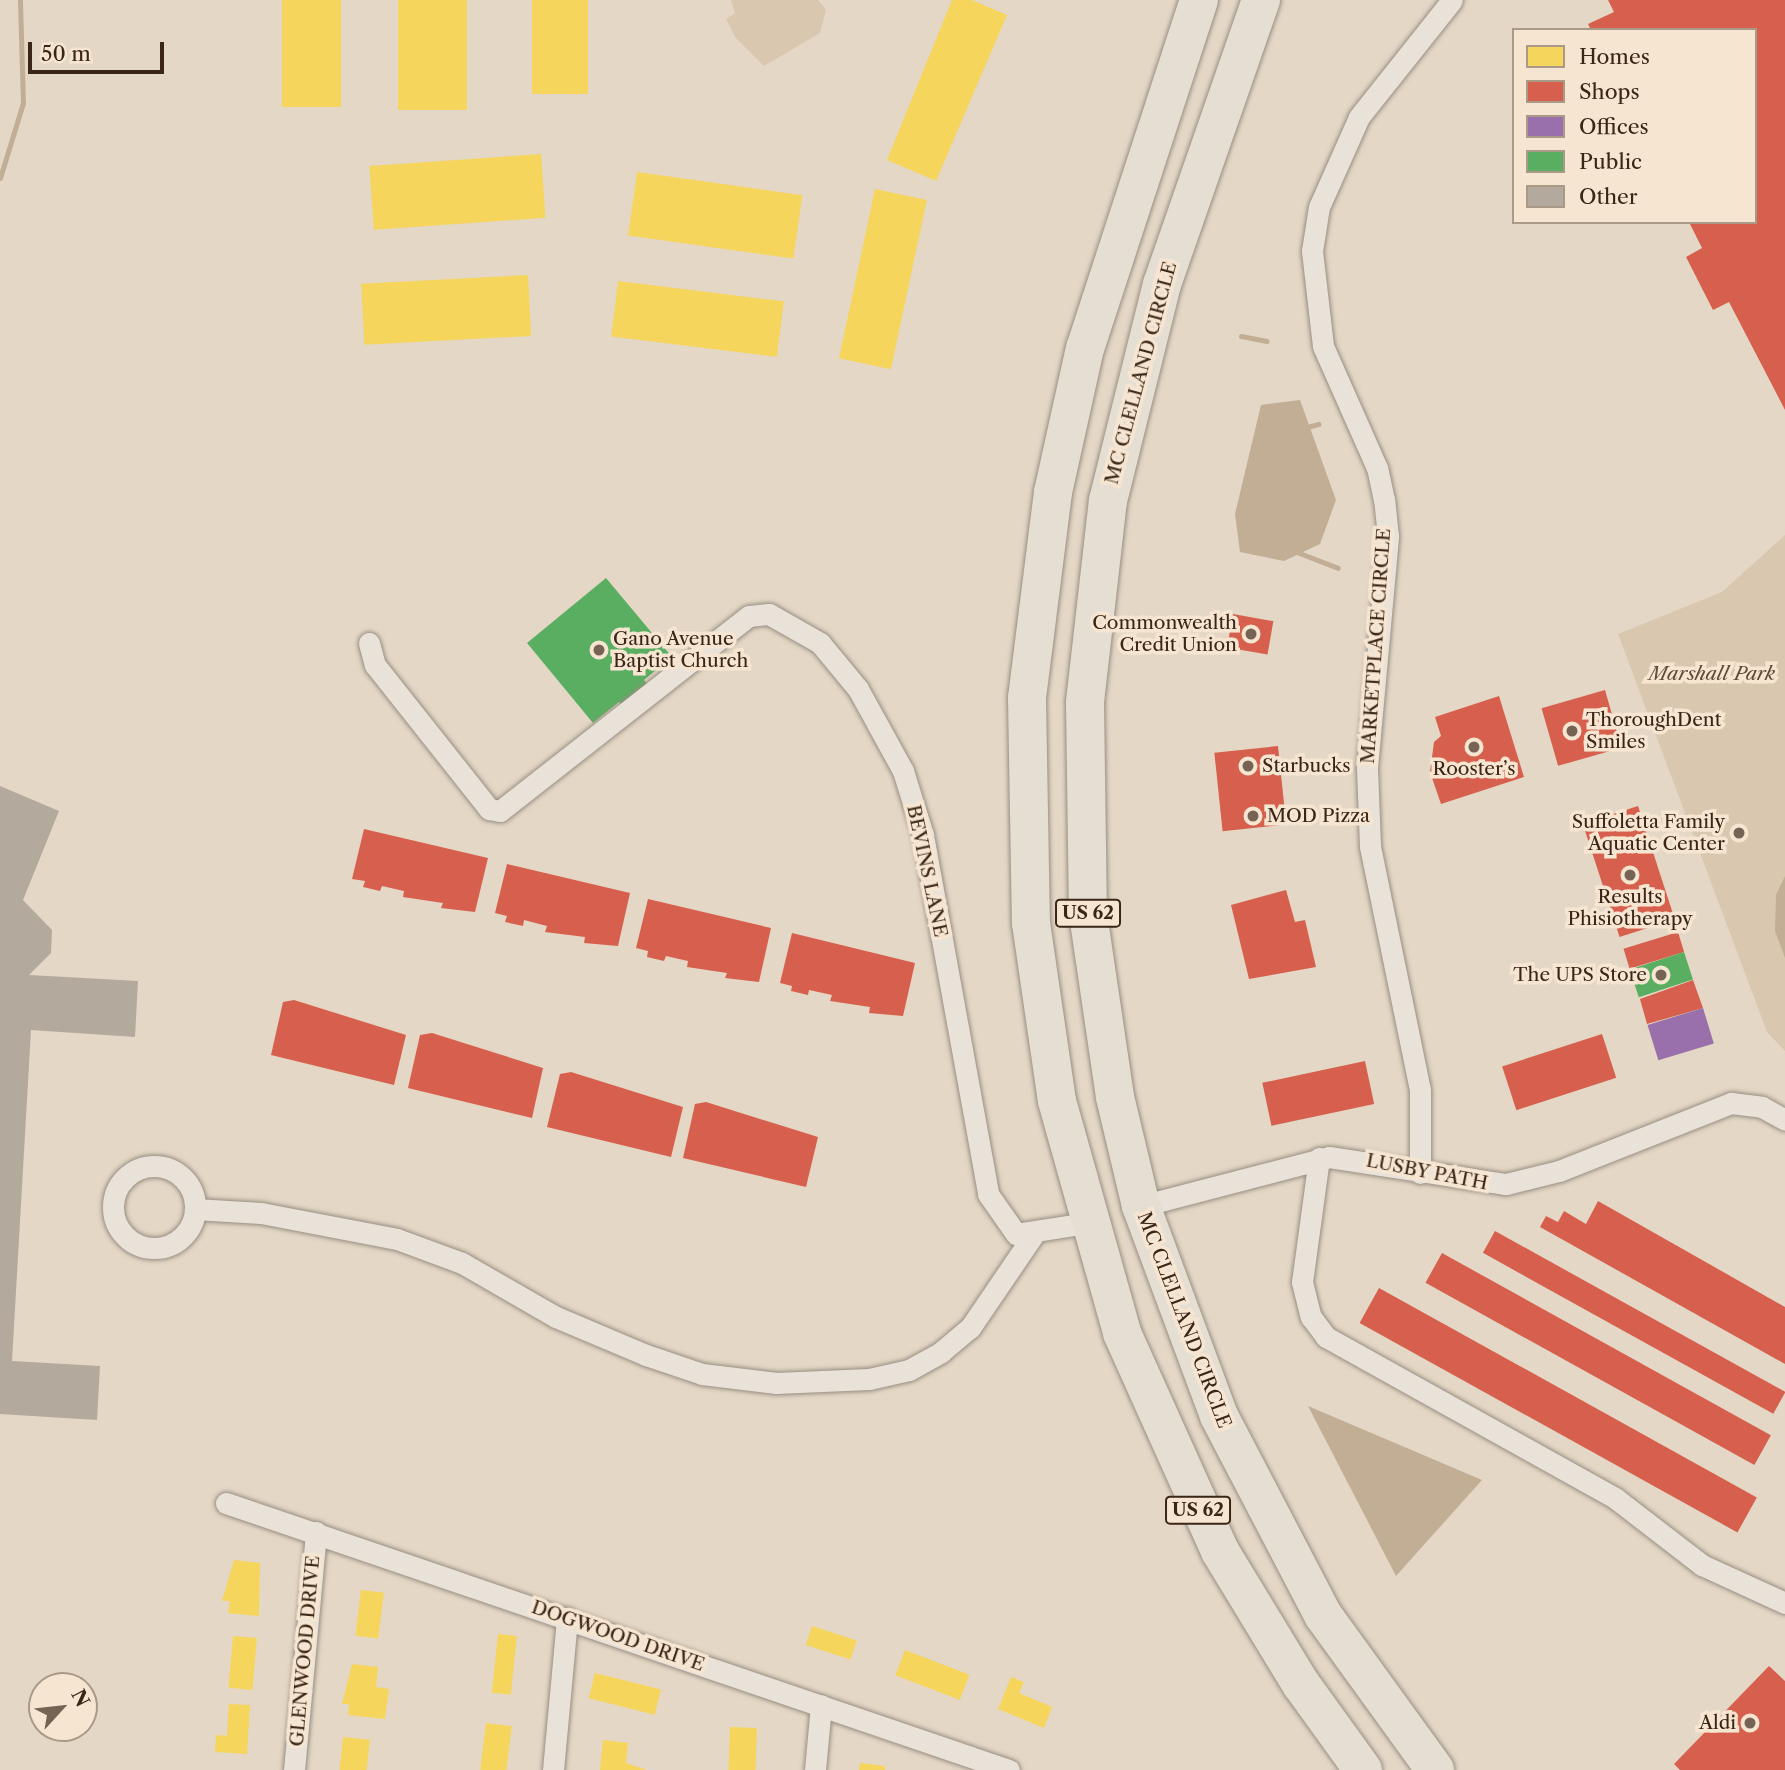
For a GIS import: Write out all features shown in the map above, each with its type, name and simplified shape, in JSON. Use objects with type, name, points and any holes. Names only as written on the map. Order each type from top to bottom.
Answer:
[{"type":"highway","name":"US 62","points":[[1199,0],[1085,348],[1053,492],[1030,655],[1025,778],[1033,936],[1052,1077],[1087,1223],[1122,1333],[1207,1527],[1278,1649],[1363,1770]]},
{"type":"highway","name":"MC CLELLAND CIRCLE","points":[[1261,0],[1144,347],[1108,500],[1093,603],[1084,766],[1088,914],[1115,1097],[1141,1206],[1219,1416],[1258,1500],[1323,1615],[1435,1770]]},
{"type":"highway","points":[[1087,1223],[1141,1206]]},
{"type":"street","name":"MARKETPLACE CIRCLE","points":[[1420,1173],[1420,1090],[1370,846],[1367,768],[1388,536],[1384,500],[1323,346],[1313,302],[1312,251],[1319,207],[1359,117],[1452,0]]},
{"type":"street","name":"BEVINS LANE","points":[[369,643],[375,666],[489,808],[500,811],[749,616],[769,614],[820,643],[858,689],[904,771],[923,835],[988,1194],[1016,1234],[1034,1234]]},
{"type":"street","name":"LUSBY PATH","points":[[1141,1206],[1319,1158],[1490,1185],[1527,1180],[1731,1103],[1762,1107],[1785,1120]]},
{"type":"street","points":[[1319,1158],[1302,1282],[1317,1328],[1339,1347],[1615,1498],[1702,1565],[1785,1603]]},
{"type":"street","points":[[195,1209],[261,1213],[397,1239],[462,1263],[556,1317],[646,1355],[702,1374],[776,1383],[869,1379],[909,1370],[941,1352],[970,1328],[1034,1234],[1087,1223]]},
{"type":"street","name":"DOGWOOD DRIVE","points":[[226,1503],[1009,1770]]},
{"type":"street","name":"GLENWOOD DRIVE","points":[[294,1770],[316,1532]]},
{"type":"street","points":[[553,1770],[567,1618]]},
{"type":"street","points":[[815,1770],[821,1705]]},
{"type":"green space","points":[[731,0],[818,0],[826,10],[820,33],[764,66],[735,37],[726,19],[735,13]]},
{"type":"green space","name":"Suffoletta Family Aquatic Center","points":[[1785,535],[1785,1051],[1767,1032],[1618,634],[1722,592]]},
{"type":"shaded area","points":[[1300,400],[1336,500],[1320,544],[1284,561],[1240,552],[1235,514],[1261,405]]},
{"type":"shaded area","points":[[1785,876],[1785,958],[1775,931],[1776,895]]},
{"type":"shaded area","points":[[1308,1406],[1482,1480],[1396,1576]]},
{"type":"building: Homes","points":[[282,0],[341,0],[341,107],[282,107]]},
{"type":"building: Homes","points":[[398,0],[467,0],[467,110],[398,110]]},
{"type":"building: Homes","points":[[532,0],[588,0],[588,94],[532,94]]},
{"type":"building: Homes","points":[[952,0],[972,0],[1007,15],[936,181],[887,160]]},
{"type":"building: Homes","points":[[541,154],[545,218],[374,230],[369,166]]},
{"type":"building: Homes","points":[[637,172],[802,195],[793,259],[628,235]]},
{"type":"building: Homes","points":[[875,189],[927,200],[891,369],[839,358]]},
{"type":"building: Homes","points":[[528,275],[531,336],[364,345],[361,284]]},
{"type":"building: Homes","points":[[618,281],[784,301],[777,357],[611,337]]},
{"type":"building: Homes","points":[[234,1560],[260,1563],[259,1616],[228,1613],[230,1601],[222,1601]]},
{"type":"building: Homes","points":[[361,1590],[384,1593],[378,1638],[355,1636]]},
{"type":"building: Homes","points":[[812,1626],[857,1641],[851,1660],[806,1645]]},
{"type":"building: Homes","points":[[498,1634],[517,1636],[511,1695],[492,1693]]},
{"type":"building: Homes","points":[[233,1636],[257,1638],[252,1690],[228,1688]]},
{"type":"building: Homes","points":[[905,1650],[969,1675],[960,1700],[895,1675]]},
{"type":"building: Homes","points":[[352,1664],[378,1667],[376,1687],[389,1689],[385,1719],[348,1715],[349,1704],[342,1704]]},
{"type":"building: Homes","points":[[595,1673],[661,1689],[655,1715],[589,1698]]},
{"type":"building: Homes","points":[[1011,1677],[1024,1682],[1019,1693],[1052,1707],[1044,1728],[998,1709]]},
{"type":"building: Homes","points":[[229,1704],[250,1705],[247,1754],[215,1752],[216,1735],[227,1736]]},
{"type":"building: Homes","points":[[486,1723],[512,1726],[506,1770],[480,1770]]},
{"type":"building: Homes","points":[[730,1727],[757,1728],[756,1770],[728,1770]]},
{"type":"building: Homes","points":[[343,1737],[370,1740],[367,1770],[340,1770]]},
{"type":"building: Homes","points":[[603,1740],[628,1743],[626,1763],[647,1770],[600,1770]]},
{"type":"building: Homes","points":[[860,1763],[885,1766],[885,1770],[859,1770]]},
{"type":"building: Shops","points":[[1608,0],[1785,0],[1785,410],[1729,302],[1713,310],[1686,257],[1702,248],[1690,224],[1757,224],[1757,28],[1590,28],[1588,24],[1614,12]]},
{"type":"building: Shops","name":"Commonwealth Credit Union","points":[[1233,614],[1273,621],[1267,655],[1227,647]]},
{"type":"building: Shops","name":"ThoroughDent Smiles","points":[[1605,690],[1622,748],[1558,766],[1542,708]]},
{"type":"building: Shops","name":"Rooster’s","points":[[1499,696],[1524,777],[1441,804],[1430,772],[1434,742],[1441,736],[1435,717]]},
{"type":"building: Shops","points":[[1278,746],[1286,825],[1223,831],[1214,753]]},
{"type":"building: Shops","points":[[1638,806],[1675,919],[1620,937],[1583,824]]},
{"type":"building: Shops","points":[[364,829],[488,858],[475,912],[441,908],[443,903],[403,897],[404,891],[382,886],[380,891],[363,887],[365,881],[352,879]]},
{"type":"building: Shops","points":[[507,864],[630,893],[618,946],[584,943],[585,937],[545,932],[547,926],[524,920],[523,926],[505,922],[507,916],[495,913]]},
{"type":"building: Shops","points":[[1286,890],[1295,922],[1305,920],[1316,967],[1249,979],[1231,905]]},
{"type":"building: Shops","points":[[648,899],[771,928],[759,982],[725,978],[727,973],[687,967],[688,961],[666,956],[664,961],[647,957],[648,951],[636,948]]},
{"type":"building: Shops","points":[[1678,932],[1684,952],[1630,969],[1623,949]]},
{"type":"building: Shops","points":[[792,933],[915,963],[903,1016],[869,1013],[870,1007],[830,1001],[832,995],[809,990],[808,995],[791,991],[792,986],[780,983]]},
{"type":"building: Shops","points":[[1693,980],[1703,1008],[1647,1024],[1640,999]]},
{"type":"building: Shops","points":[[294,1000],[406,1035],[394,1085],[271,1055],[283,1002]]},
{"type":"building: Shops","points":[[432,1033],[543,1068],[532,1118],[408,1088],[420,1035]]},
{"type":"building: Shops","points":[[1602,1034],[1616,1078],[1516,1110],[1502,1066]]},
{"type":"building: Shops","points":[[1365,1061],[1374,1104],[1271,1126],[1262,1083]]},
{"type":"building: Shops","points":[[571,1072],[683,1107],[671,1157],[547,1127],[560,1074]]},
{"type":"building: Shops","points":[[706,1102],[818,1137],[806,1187],[683,1158],[695,1104]]},
{"type":"building: Shops","points":[[1598,1201],[1785,1307],[1785,1364],[1540,1227],[1546,1216],[1558,1222],[1564,1211],[1586,1224]]},
{"type":"building: Shops","points":[[1495,1231],[1785,1392],[1773,1414],[1483,1253]]},
{"type":"building: Shops","points":[[1442,1253],[1771,1435],[1754,1465],[1426,1283]]},
{"type":"building: Shops","points":[[1379,1288],[1757,1497],[1737,1532],[1360,1323]]},
{"type":"building: Shops","name":"Aldi","points":[[1769,1666],[1785,1681],[1785,1770],[1680,1770],[1674,1764]]},
{"type":"building: Offices","points":[[1703,1008],[1714,1043],[1658,1060],[1648,1025]]},
{"type":"building: Public","name":"Gano Avenue Baptist Church","points":[[606,578],[672,657],[644,680],[659,698],[633,719],[619,702],[593,723],[527,643]]},
{"type":"building: Public","name":"The UPS Store","points":[[1684,952],[1693,980],[1639,997],[1630,970]]},
{"type":"building: Other","points":[[0,786],[59,811],[23,900],[52,930],[51,953],[29,975],[138,981],[135,1037],[31,1030],[12,1361],[100,1366],[97,1420],[0,1414]]},
{"type":"waterway","points":[[0,178],[23,103],[20,0]]},
{"type":"waterway","points":[[1241,336],[1267,341]]},
{"type":"waterway","points":[[1304,428],[1318,424]]},
{"type":"waterway","points":[[1294,551],[1338,568]]},
{"type":"place","name":"Commonwealth Credit Union","points":[[1251,634]]},
{"type":"place","name":"Gano Avenue Baptist Church","points":[[599,650]]},
{"type":"place","name":"ThoroughDent Smiles","points":[[1572,731]]},
{"type":"place","name":"Rooster’s","points":[[1474,747]]},
{"type":"place","name":"Starbucks","points":[[1248,766]]},
{"type":"place","name":"MOD Pizza","points":[[1253,816]]},
{"type":"place","name":"Suffoletta Family Aquatic Center","points":[[1739,833]]},
{"type":"place","name":"Results Phisiotherapy","points":[[1630,875]]},
{"type":"place","name":"The UPS Store","points":[[1661,975]]},
{"type":"place","name":"Aldi","points":[[1750,1723]]},
{"type":"park label","name":"Marshall Park","points":[[1712,674]]}]
